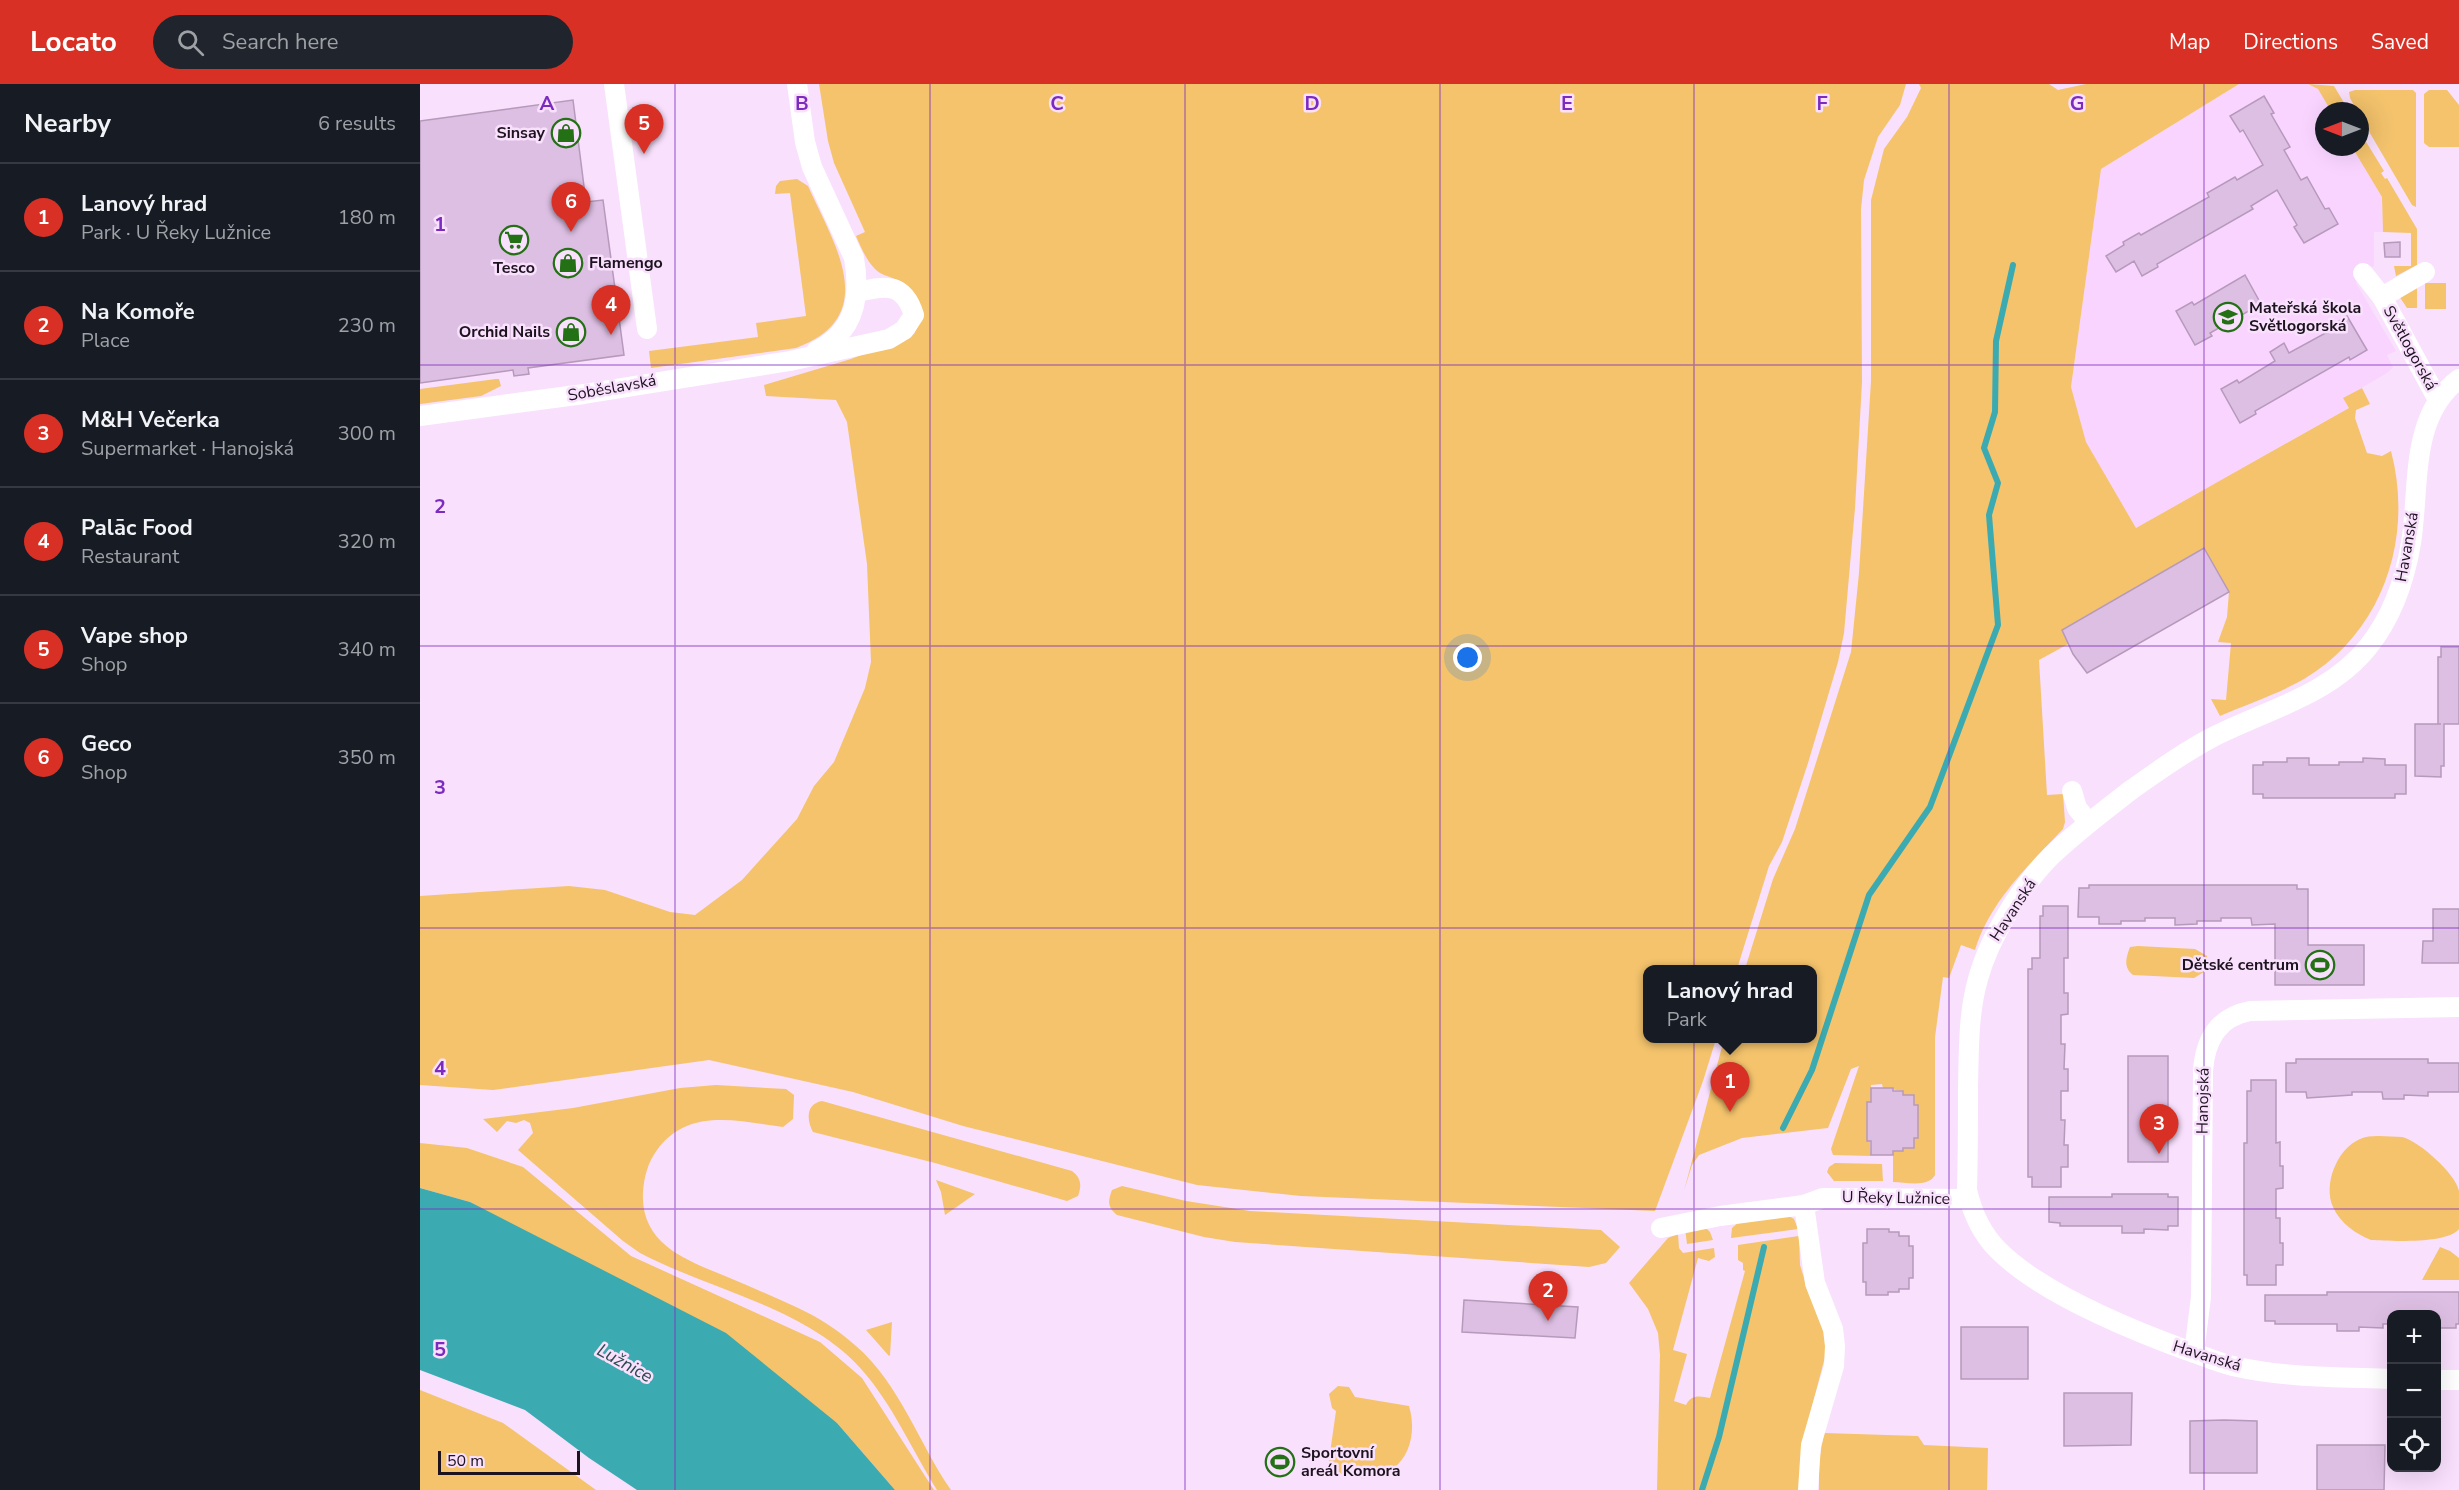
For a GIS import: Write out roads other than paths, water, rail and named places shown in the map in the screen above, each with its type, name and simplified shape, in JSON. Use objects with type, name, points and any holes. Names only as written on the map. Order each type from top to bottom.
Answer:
[{"type":"street","points":[[614,84],[647,329]]},
{"type":"street","points":[[796,84],[812,167],[854,258],[858,292],[850,318],[842,331],[826,346],[802,357]]},
{"type":"street","points":[[2382,297],[2425,272]]},
{"type":"street","name":"Světlogorská","points":[[2363,273],[2382,297],[2438,400],[2459,379]]},
{"type":"street","points":[[802,357],[888,339],[904,330],[914,315],[909,299],[898,290],[885,288],[858,292]]},
{"type":"street","name":"Soběslavská","points":[[420,416],[584,394],[802,357]]},
{"type":"street","name":"Havanská","points":[[2387,1380],[2267,1372],[2231,1365],[2194,1353],[2080,1305],[2032,1275],[1998,1250],[1984,1232],[1967,1190],[1970,1016],[1977,980],[1985,957],[2007,913],[2050,857],[2089,823],[2196,745],[2322,686],[2348,668],[2369,646],[2403,582],[2412,541],[2421,445],[2438,400]]},
{"type":"street","points":[[2072,791],[2077,808],[2089,823]]},
{"type":"street","name":"Hanojská","points":[[2194,1353],[2201,1279],[2203,1071],[2207,1047],[2218,1026],[2226,1019],[2250,1011],[2459,1007]]},
{"type":"street","name":"U Řeky Lužnice","points":[[1804,1205],[1823,1198],[1969,1199]]},
{"type":"street","points":[[1661,1228],[1720,1216],[1804,1205],[1815,1282],[1833,1329],[1835,1346],[1834,1366],[1811,1445],[1808,1490]]},
{"type":"street","points":[[2441,1380],[2459,1380]]},
{"type":"water","name":"Lužnice","points":[[420,1188],[470,1202],[726,1333],[837,1423],[895,1490],[637,1490],[589,1458],[525,1410],[420,1370]]},
{"type":"waterway","points":[[1783,1128],[1812,1070],[1869,895],[1930,807],[1998,625],[1989,515],[1998,483],[1984,448],[1995,412],[1996,341],[2013,265]]},
{"type":"waterway","points":[[1702,1490],[1719,1437],[1764,1247]]},
{"type":"place","name":"Sinsay","points":[[566,133]]},
{"type":"place","name":"Vape shop","points":[[644,154]]},
{"type":"place","name":"Geco","points":[[571,232]]},
{"type":"place","name":"Tesco","points":[[514,240]]},
{"type":"place","name":"Flamengo","points":[[568,263]]},
{"type":"place","name":"Mateřská škola Světlogorská","points":[[2228,317]]},
{"type":"place","name":"Orchid Nails","points":[[571,332]]},
{"type":"place","name":"Palāc Food","points":[[611,335]]},
{"type":"place","name":"Dětské centrum","points":[[2320,965]]},
{"type":"place","name":"Lanový hrad","points":[[1730,1112]]},
{"type":"place","name":"M&H Večerka","points":[[2159,1154]]},
{"type":"place","name":"Na Komoře","points":[[1548,1321]]},
{"type":"place","name":"Sportovní areál Komora","points":[[1280,1462]]}]
